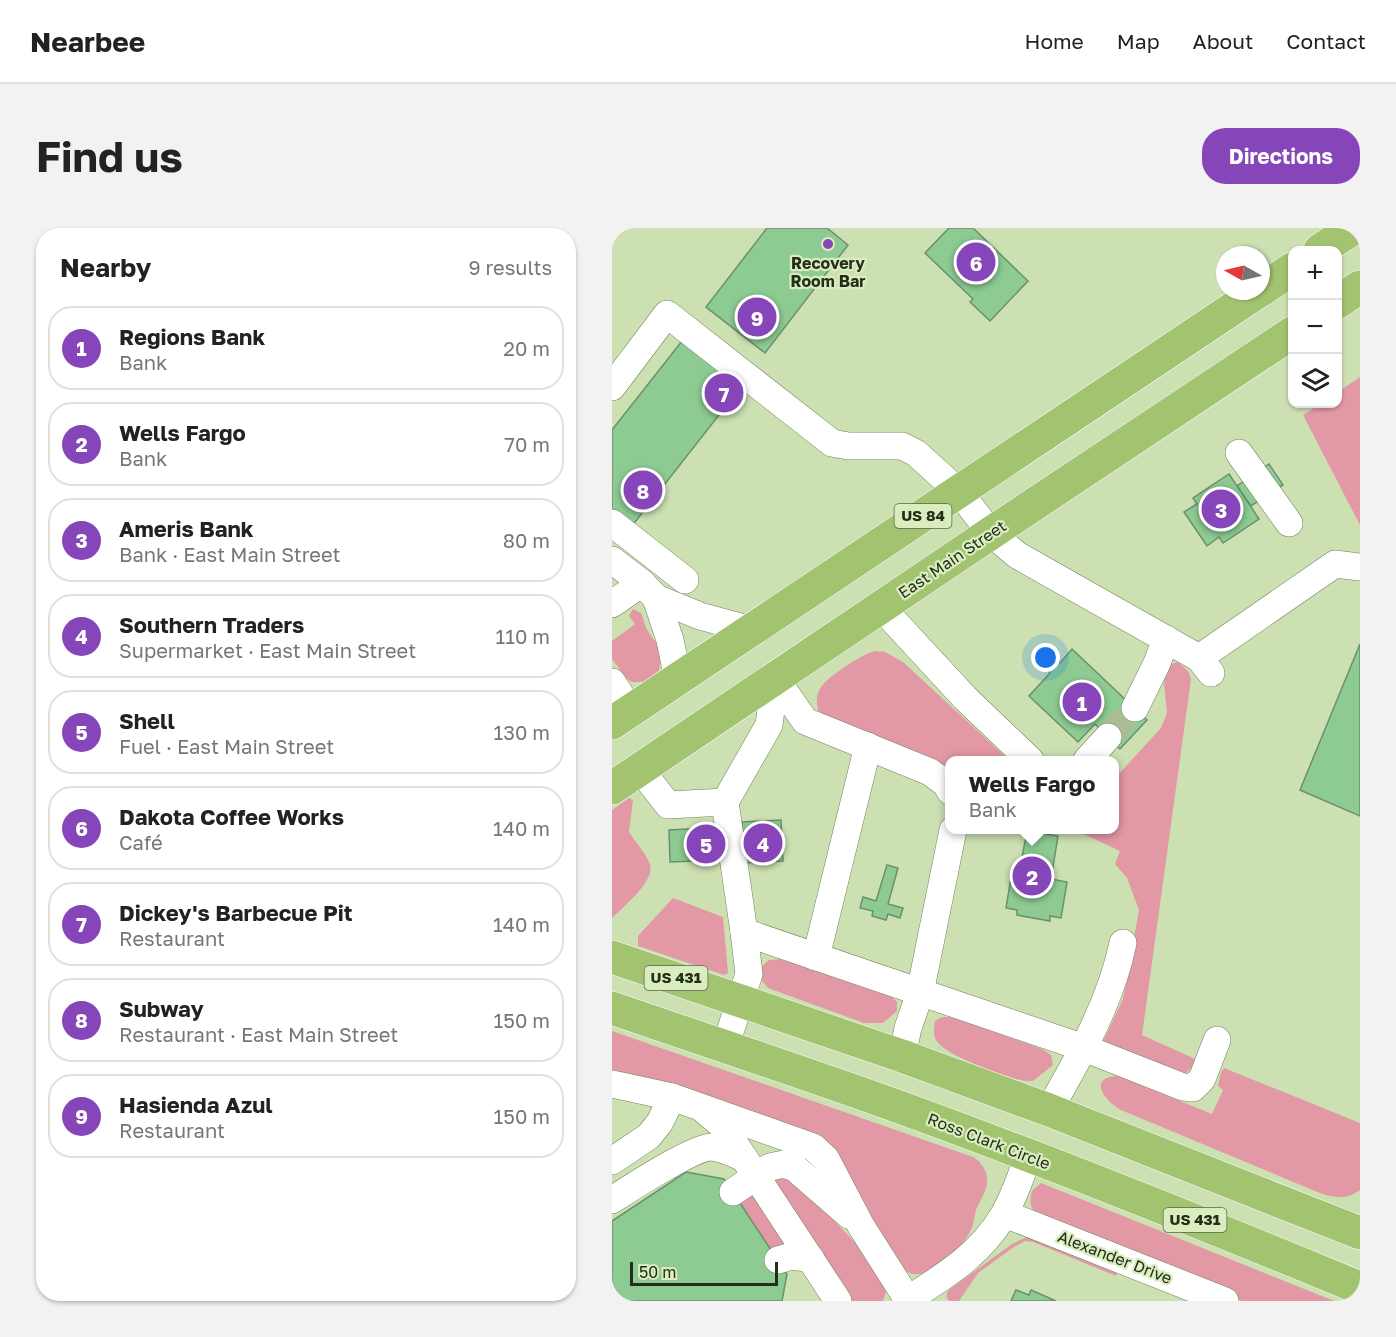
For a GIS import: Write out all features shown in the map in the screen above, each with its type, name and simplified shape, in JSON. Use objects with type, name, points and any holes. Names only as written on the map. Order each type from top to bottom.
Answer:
[{"type":"highway","points":[[1326,246],[1354,228]]},
{"type":"highway","name":"US 84","points":[[1270,284],[1288,272]]},
{"type":"highway","points":[[1341,300],[1360,287]]},
{"type":"highway","name":"US 84","points":[[621,717],[1245,300]]},
{"type":"highway","name":"East Main Street","points":[[612,788],[991,532],[1288,336]]},
{"type":"highway","name":"US 431","points":[[612,957],[902,1056],[1049,1110],[1360,1233]]},
{"type":"highway","name":"Ross Clark Circle","points":[[612,1008],[891,1104],[1029,1155],[1360,1288]]},
{"type":"highway","points":[[1029,1155],[1049,1110]]},
{"type":"street","points":[[612,387],[667,314],[832,443],[848,446],[902,446],[916,453],[959,492],[991,532],[1017,555],[1166,639],[1205,665],[1335,564],[1360,567]]},
{"type":"street","points":[[1239,453],[1289,523]]},
{"type":"street","points":[[612,523],[685,580]]},
{"type":"street","points":[[612,560],[649,590],[700,616],[751,630]]},
{"type":"street","points":[[612,604],[649,590]]},
{"type":"street","points":[[649,590],[670,640],[678,679]]},
{"type":"street","points":[[881,607],[965,698],[1026,756]]},
{"type":"street","points":[[1135,708],[1166,639]]},
{"type":"street","points":[[775,678],[805,721],[930,772],[945,783]]},
{"type":"street","points":[[725,1047],[749,974],[725,802],[768,725],[775,678]]},
{"type":"street","points":[[612,682],[621,717]]},
{"type":"street","points":[[1091,756],[1108,737]]},
{"type":"street","points":[[816,957],[868,746]]},
{"type":"street","points":[[640,769],[668,805],[725,802]]},
{"type":"street","points":[[902,1056],[920,993],[952,834]]},
{"type":"street","points":[[744,932],[1084,1048],[1183,1088],[1193,1088],[1202,1079],[1217,1040]]},
{"type":"street","points":[[1049,1110],[1084,1048],[1112,983],[1123,943]]},
{"type":"street","points":[[612,1084],[684,1101],[813,1147],[826,1160],[861,1226],[907,1300],[971,1256],[987,1240],[1005,1214],[1029,1155]]},
{"type":"street","points":[[612,1161],[649,1136],[660,1122],[684,1101]]},
{"type":"street","points":[[684,1101],[723,1126],[838,1301]]},
{"type":"street","points":[[612,1200],[639,1182],[699,1150],[710,1147],[717,1148],[750,1167],[784,1164],[795,1168],[861,1226]]},
{"type":"street","points":[[733,1192],[750,1167]]},
{"type":"street","name":"Alexander Drive","points":[[1005,1214],[1225,1301]]},
{"type":"street","points":[[778,1260],[792,1256],[811,1259]]},
{"type":"shaded area","points":[[1360,377],[1360,525],[1303,415],[1314,408],[1342,408],[1342,389]]},
{"type":"shaded area","points":[[633,609],[641,613],[661,656],[659,671],[645,682],[632,682],[627,679],[612,659],[612,641],[635,624],[629,616]]},
{"type":"shaded area","points":[[875,651],[885,652],[903,662],[1005,756],[945,756],[945,779],[821,718],[817,700],[821,687],[846,666]]},
{"type":"shaded area","points":[[1178,662],[1188,671],[1191,679],[1142,1035],[1195,1059],[1193,1066],[1186,1073],[1176,1073],[1103,1042],[1123,999],[1139,910],[1127,878],[1115,864],[1120,851],[1084,834],[1119,834],[1119,774],[1161,728],[1167,713],[1164,684],[1166,670],[1171,664]]},
{"type":"shaded area","points":[[629,798],[633,800],[629,832],[646,857],[650,871],[643,886],[612,918],[612,810]]},
{"type":"shaded area","points":[[673,898],[723,917],[728,973],[724,975],[638,946],[638,936]]},
{"type":"shaded area","points":[[782,959],[891,996],[897,1002],[897,1011],[883,1023],[864,1023],[768,988],[762,981],[761,967],[769,960]]},
{"type":"shaded area","points":[[942,1017],[951,1017],[1042,1049],[1051,1055],[1053,1065],[1033,1081],[1025,1081],[963,1059],[951,1053],[936,1040],[935,1021]]},
{"type":"shaded area","points":[[612,1031],[973,1157],[985,1169],[987,1183],[966,1239],[938,1266],[921,1274],[908,1272],[895,1260],[842,1161],[612,1073]]},
{"type":"shaded area","points":[[1224,1068],[1360,1123],[1360,1190],[1341,1197],[1320,1193],[1121,1110],[1104,1096],[1101,1085],[1103,1080],[1118,1076],[1212,1114],[1223,1090],[1218,1086]]},
{"type":"shaded area","points":[[774,1175],[792,1176],[865,1253],[886,1292],[883,1301],[852,1301],[772,1181]]},
{"type":"shaded area","points":[[1041,1183],[1334,1301],[1242,1301],[1046,1222],[1035,1213],[1031,1205],[1032,1191]]},
{"type":"shaded area","points":[[751,1192],[788,1247],[769,1253],[734,1202]]},
{"type":"shaded area","points":[[1027,1237],[1117,1272],[1116,1276],[1033,1242],[1025,1241],[978,1273],[959,1301],[949,1301],[946,1295],[950,1289],[1012,1244]]},
{"type":"building","points":[[767,228],[827,228],[848,245],[765,353],[706,307]]},
{"type":"building","points":[[949,228],[973,228],[1028,281],[990,321],[970,302],[973,299],[925,253]]},
{"type":"building","points":[[682,341],[741,387],[628,531],[612,518],[612,430]]},
{"type":"building","points":[[1269,464],[1283,485],[1251,506],[1237,486]]},
{"type":"building","points":[[1229,474],[1259,519],[1223,543],[1219,537],[1207,546],[1184,512],[1197,504],[1193,498]]},
{"type":"building","points":[[1360,644],[1360,816],[1300,790]]},
{"type":"building","points":[[1072,649],[1147,720],[1120,749],[1095,724],[1078,742],[1029,696],[1050,673],[1045,668],[1055,658],[1060,663]]},
{"type":"building","points":[[781,820],[783,861],[744,863],[742,822]]},
{"type":"building","points":[[742,826],[744,859],[670,862],[669,830]]},
{"type":"building","points":[[1026,834],[1058,836],[1051,879],[1067,882],[1061,918],[1050,916],[1050,921],[1017,915],[1017,910],[1006,908],[1012,872],[1019,873]]},
{"type":"building","points":[[887,865],[898,868],[888,904],[903,908],[900,918],[888,914],[886,920],[872,916],[873,911],[860,908],[863,897],[876,901]]},
{"type":"building","points":[[686,1172],[724,1179],[787,1274],[782,1301],[612,1301],[612,1221]]},
{"type":"building","points":[[1016,1290],[1029,1295],[1031,1290],[1056,1301],[1011,1301]]},
{"type":"tunnel","points":[[1108,737],[1135,708]]},
{"type":"place","name":"Recovery Room Bar","points":[[828,244]]},
{"type":"place","name":"Dakota Coffee Works","points":[[976,262]]},
{"type":"place","name":"Hasienda Azul","points":[[757,317]]},
{"type":"place","name":"Dickey's Barbecue Pit","points":[[724,393]]},
{"type":"place","name":"Subway","points":[[643,490]]},
{"type":"place","name":"Ameris Bank","points":[[1221,509]]},
{"type":"place","name":"Regions Bank","points":[[1082,702]]},
{"type":"place","name":"Southern Traders","points":[[763,843]]},
{"type":"place","name":"Shell","points":[[706,844]]},
{"type":"place","name":"Wells Fargo","points":[[1032,876]]}]
